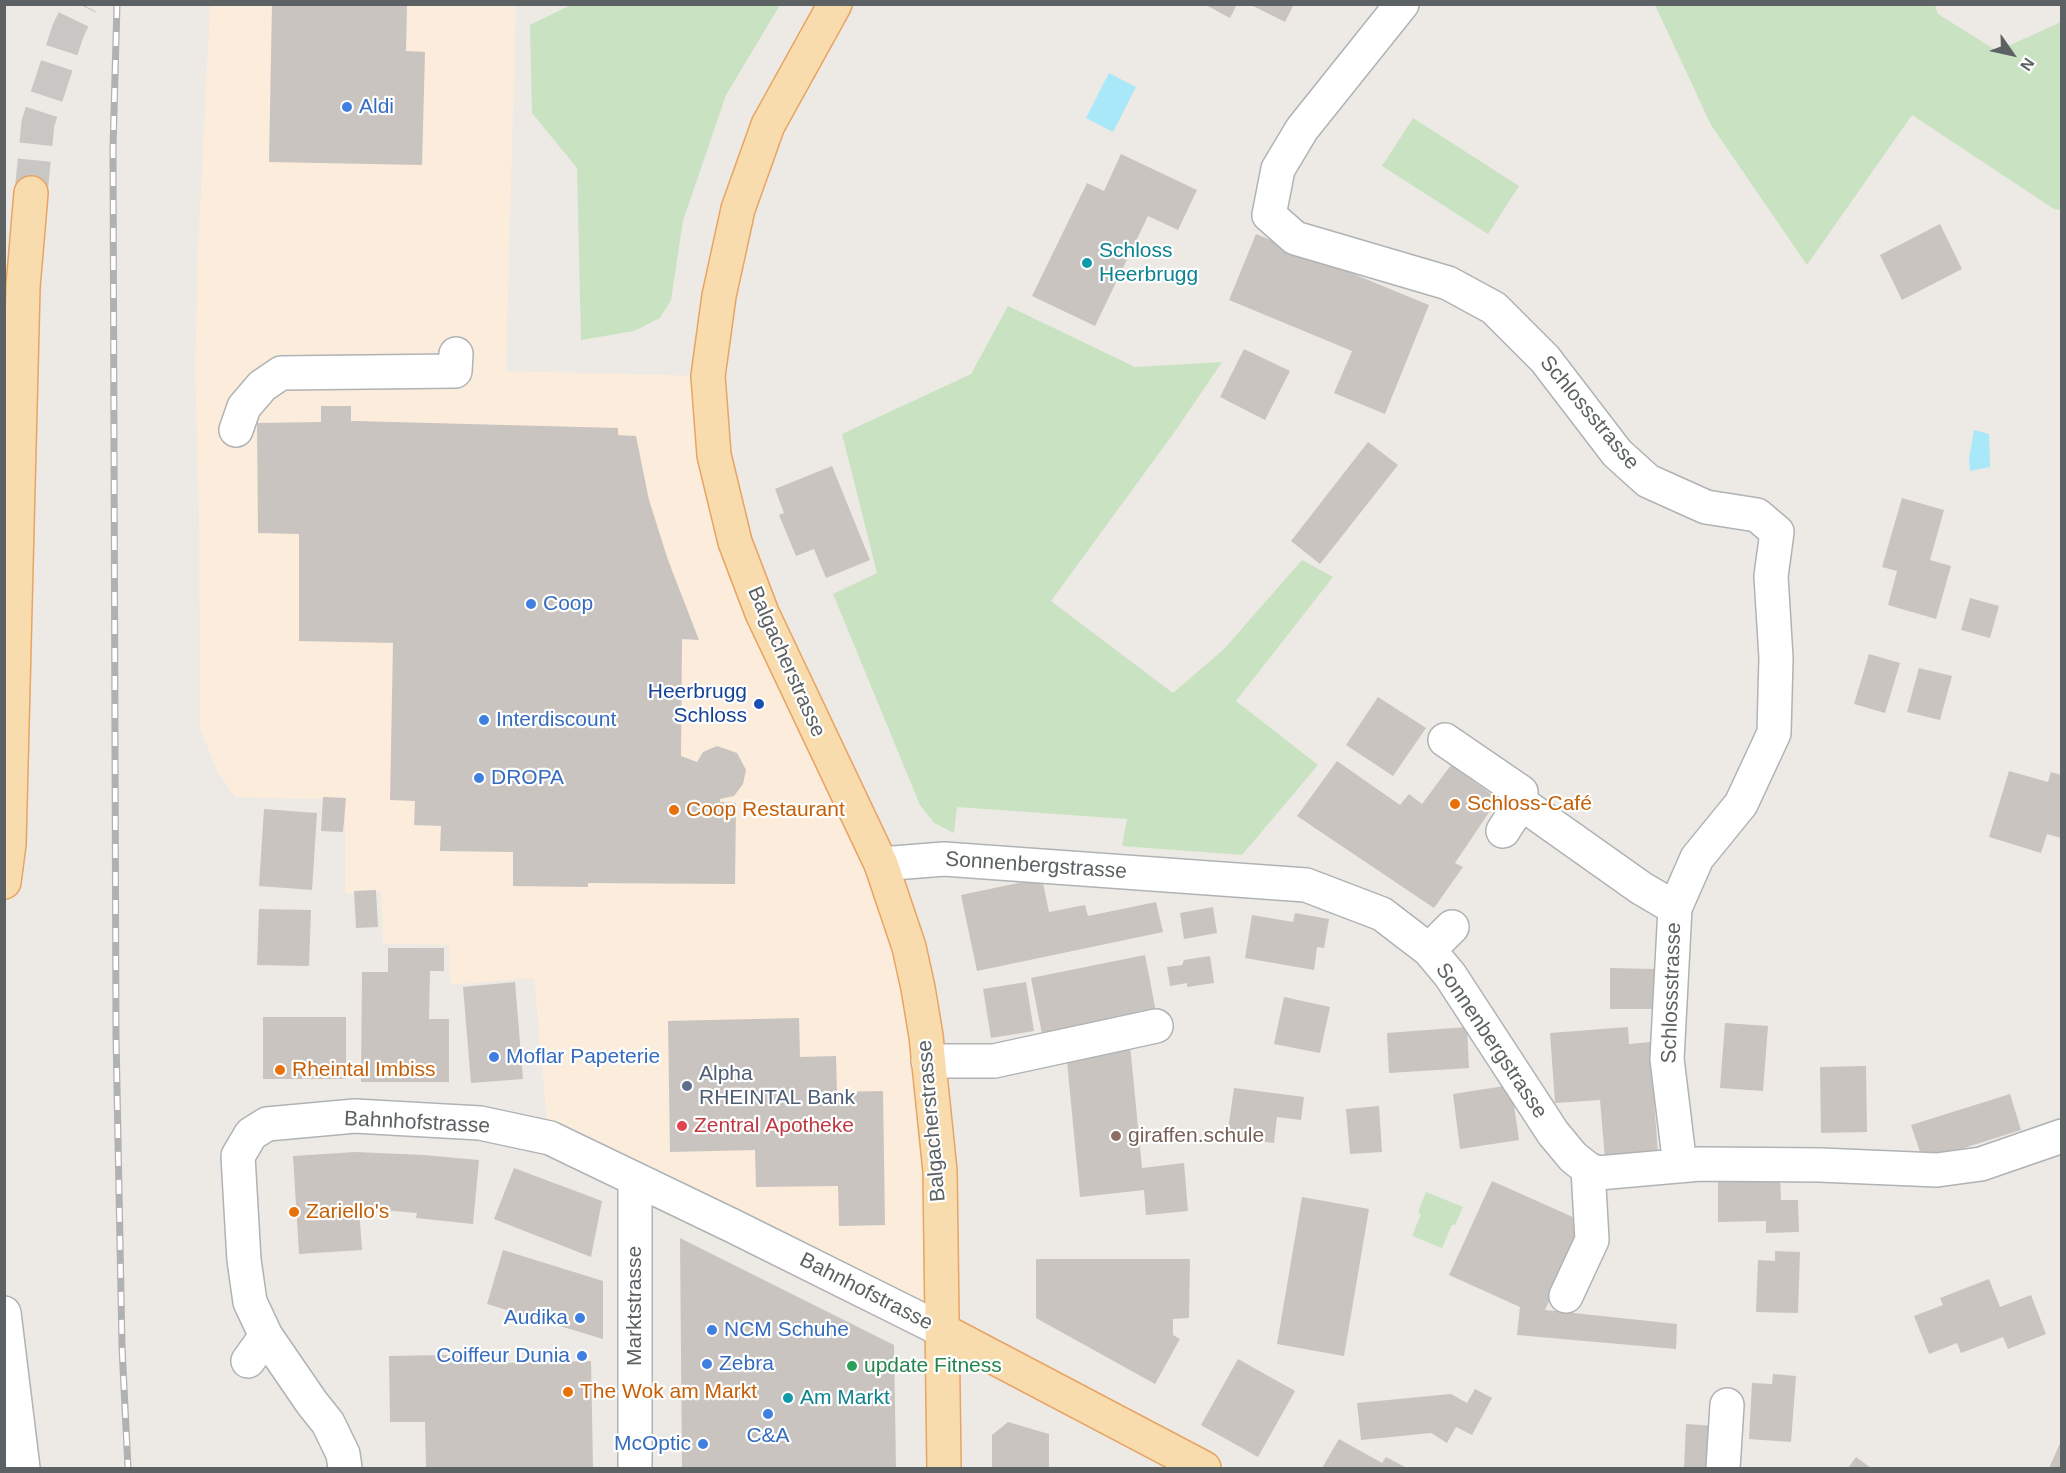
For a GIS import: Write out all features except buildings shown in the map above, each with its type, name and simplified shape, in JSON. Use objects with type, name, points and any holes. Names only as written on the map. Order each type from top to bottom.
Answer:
[{"type":"main road","name":"Balgacherstrasse","points":[[834,4],[768,125],[738,209],[719,296],[708,376],[714,455],[735,542],[762,613],[881,864],[911,957],[918,988],[940,1171],[944,1468]]},
{"type":"main road","points":[[4,882],[9,844],[23,287],[31,193]]},
{"type":"main road","points":[[942,1330],[1204,1468]]},
{"type":"street","name":"Schlossstrasse","points":[[1402,4],[1302,129],[1278,168],[1269,215],[1295,238],[1448,283],[1494,308],[1545,359],[1617,453],[1648,481],[1706,507],[1757,516],[1777,532],[1771,576],[1776,658],[1774,733],[1741,804],[1697,858],[1675,908],[1667,1059],[1680,1166]]},
{"type":"street","points":[[236,430],[244,407],[261,386],[275,363],[359,362],[455,370],[456,354]]},
{"type":"street","points":[[1445,740],[1521,792],[1521,803],[1503,831]]},
{"type":"street","points":[[1521,803],[1641,888],[1675,908]]},
{"type":"street","name":"Sonnenbergstrasse","points":[[881,864],[944,859],[1306,885],[1382,914],[1430,950],[1450,975],[1553,1133],[1573,1157],[1588,1169]]},
{"type":"street","points":[[1430,950],[1452,927]]},
{"type":"street","points":[[928,1061],[994,1061],[1156,1026]]},
{"type":"street","name":"Bahnhofstrasse","points":[[345,1468],[343,1454],[328,1423],[312,1403],[257,1348],[244,1260],[238,1156],[251,1134],[267,1124],[355,1116],[480,1123],[550,1138],[942,1330]]},
{"type":"street","points":[[1566,1296],[1592,1240],[1588,1169],[1598,1173],[1700,1164],[1820,1165],[1937,1170],[1981,1164],[2061,1136]]},
{"type":"street","name":"Marktstrasse","points":[[634,1468],[635,1179]]},
{"type":"street","points":[[4,1313],[23,1468]]},
{"type":"street","points":[[1723,1468],[1727,1405]]},
{"type":"shaded area","points":[[210,5],[516,5],[506,371],[708,376],[714,455],[909,947],[942,1330],[547,1122],[534,978],[450,985],[449,945],[383,944],[381,891],[345,894],[345,800],[235,797],[216,769],[200,729],[199,517],[195,369],[198,248]]},
{"type":"green space","points":[[571,5],[780,5],[726,95],[683,221],[671,300],[660,318],[634,331],[581,340],[577,168],[532,113],[530,25]]},
{"type":"green space","points":[[1655,5],[1935,5],[1938,14],[1997,51],[2061,22],[2061,210],[2054,209],[1912,115],[1807,265],[1711,125]]},
{"type":"green space","points":[[1413,118],[1519,186],[1488,234],[1382,166]]},
{"type":"green space","points":[[1008,306],[1135,367],[1222,362],[1176,430],[1051,601],[1173,693],[1224,649],[1302,560],[1333,577],[1236,701],[1318,765],[1242,855],[1122,846],[1127,819],[957,807],[954,833],[934,823],[920,805],[833,594],[877,573],[842,434],[971,374]]},
{"type":"green space","points":[[1426,1192],[1463,1207],[1442,1248],[1412,1236],[1421,1214],[1418,1212]]},
{"type":"water","points":[[1109,73],[1136,87],[1113,132],[1086,118]]},
{"type":"water","points":[[1974,430],[1989,434],[1990,467],[1970,471],[1969,459]]},
{"type":"tunnel","points":[[31,193],[38,123],[68,31],[81,4]]},
{"type":"railway","points":[[117,4],[113,148],[116,1036],[122,1347],[128,1468]]},
{"type":"place","name":"Aldi","points":[[347,107]]},
{"type":"place","name":"Schloss Heerbrugg","points":[[1087,263]]},
{"type":"place","name":"Coop","points":[[531,604]]},
{"type":"place","name":"Heerbrugg Schloss","points":[[759,704]]},
{"type":"place","name":"Interdiscount","points":[[484,720]]},
{"type":"place","name":"DROPA","points":[[479,778]]},
{"type":"place","name":"Schloss-Café","points":[[1455,804]]},
{"type":"place","name":"Coop Restaurant","points":[[674,810]]},
{"type":"place","name":"Moflar Papeterie","points":[[494,1057]]},
{"type":"place","name":"Rheintal Imbiss","points":[[280,1070]]},
{"type":"place","name":"Alpha RHEINTAL Bank","points":[[687,1086]]},
{"type":"place","name":"Zentral Apotheke","points":[[682,1126]]},
{"type":"place","name":"giraffen.schule","points":[[1116,1136]]},
{"type":"place","name":"Zariello's","points":[[294,1212]]},
{"type":"place","name":"Audika","points":[[580,1318]]},
{"type":"place","name":"NCM Schuhe","points":[[712,1330]]},
{"type":"place","name":"Coiffeur Dunia","points":[[582,1356]]},
{"type":"place","name":"Zebra","points":[[707,1364]]},
{"type":"place","name":"update Fitness","points":[[852,1366]]},
{"type":"place","name":"The Wok am Markt","points":[[568,1392]]},
{"type":"place","name":"Am Markt","points":[[788,1398]]},
{"type":"place","name":"C&A","points":[[768,1414]]},
{"type":"place","name":"McOptic","points":[[703,1444]]}]
